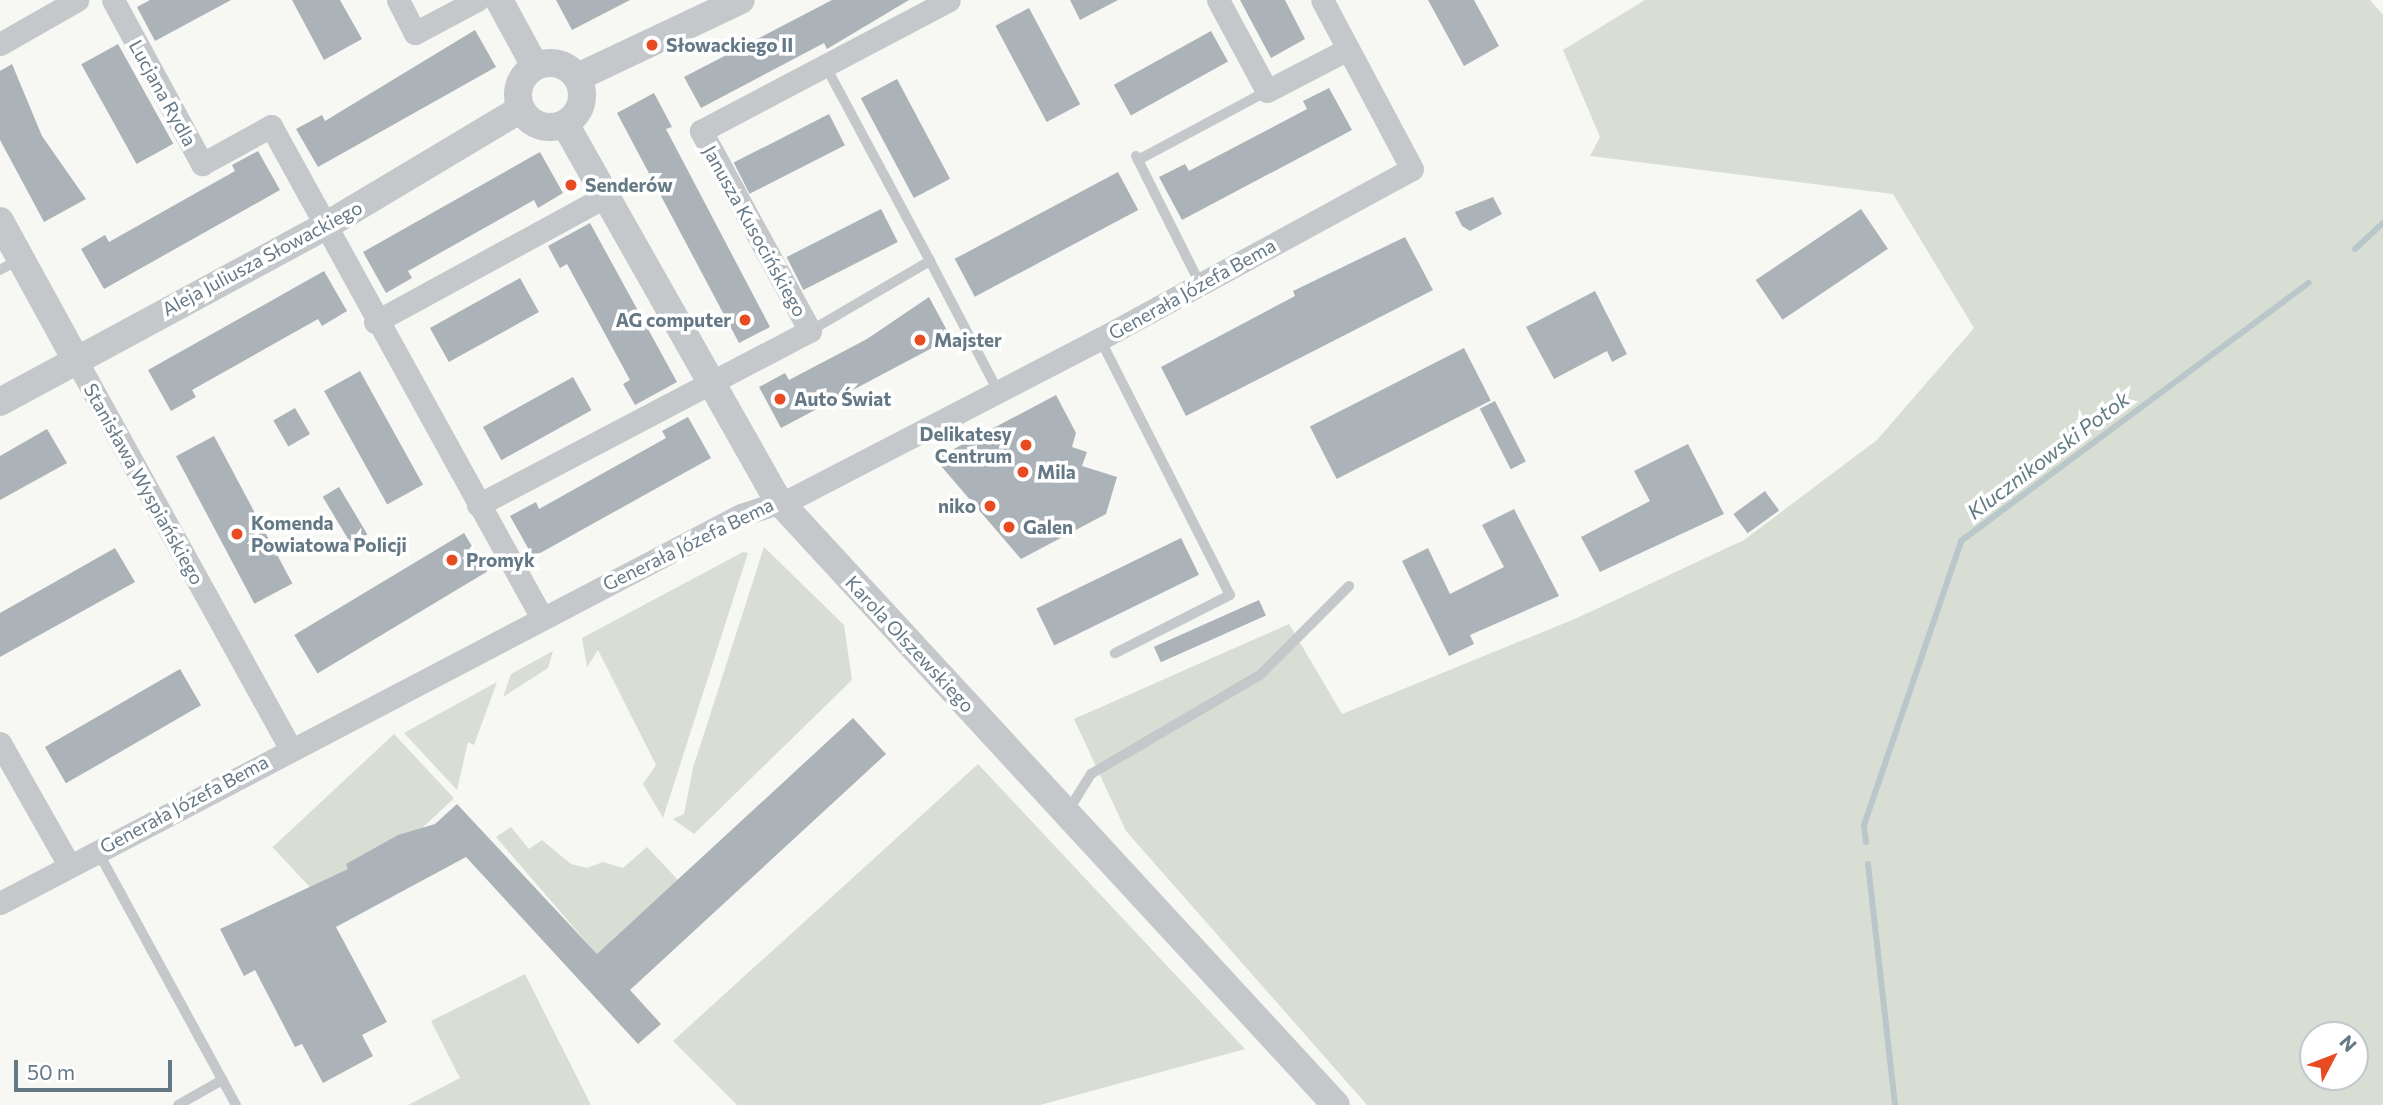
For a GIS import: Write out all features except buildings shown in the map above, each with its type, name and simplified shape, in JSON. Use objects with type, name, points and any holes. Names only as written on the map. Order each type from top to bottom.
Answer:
[{"type":"street","points":[[0,44],[77,0]]},
{"type":"street","points":[[397,0],[415,33],[477,0]]},
{"type":"street","points":[[499,0],[535,66]]},
{"type":"street","points":[[578,78],[741,0]]},
{"type":"street","name":"Janusza Kusocińskiego","points":[[478,505],[810,331],[701,131],[949,0]]},
{"type":"street","points":[[1218,0],[1267,91],[1348,49],[1322,0]]},
{"type":"street","name":"Lucjana Rydla","points":[[115,1],[202,164],[271,126],[322,228]]},
{"type":"street","name":"Generała Józefa Bema","points":[[0,903],[290,747],[777,499],[793,498],[1100,339],[1412,169],[1348,49]]},
{"type":"street","points":[[563,65],[578,78],[580,108],[565,124],[545,127],[521,109],[518,89],[535,66],[563,65]]},
{"type":"street","name":"Aleja Juliusza Słowackiego","points":[[0,402],[322,228],[521,109]]},
{"type":"street","name":"Karola Olszewskiego","points":[[565,124],[709,383],[777,499],[1336,1105]]},
{"type":"street","points":[[375,322],[606,197]]},
{"type":"street","name":"Stanisława Wyspiańskiego","points":[[0,221],[10,264],[76,360],[290,747]]},
{"type":"street","points":[[322,228],[542,618]]},
{"type":"street","points":[[0,743],[69,865]]},
{"type":"lane","points":[[825,65],[999,391]]},
{"type":"lane","points":[[1200,284],[1136,156],[1267,91]]},
{"type":"lane","points":[[810,331],[930,261]]},
{"type":"lane","points":[[1100,339],[1230,595],[1115,653]]},
{"type":"lane","points":[[1066,814],[1091,774],[1260,675],[1349,586]]},
{"type":"lane","points":[[97,850],[236,1105]]},
{"type":"lane","points":[[178,1105],[222,1080]]},
{"type":"shaded area","points":[[1645,0],[2370,0],[2383,15],[2383,1105],[1367,1105],[1126,831],[1074,719],[1289,624],[1342,714],[1577,618],[1744,540],[1877,440],[1974,328],[1893,194],[1590,156],[1600,137],[1563,50]]},
{"type":"shaded area","points":[[764,547],[844,625],[852,680],[694,834],[673,819],[684,814],[693,768]]},
{"type":"shaded area","points":[[743,552],[748,553],[663,818],[643,784],[656,765],[598,650],[587,667],[582,638]]},
{"type":"shaded area","points":[[553,651],[548,668],[503,697],[511,674]]},
{"type":"shaded area","points":[[497,682],[474,745],[468,742],[457,790],[404,733]]},
{"type":"shaded area","points":[[394,734],[454,798],[333,912],[273,847]]},
{"type":"shaded area","points":[[978,764],[1245,1049],[1040,1105],[737,1105],[673,1041]]},
{"type":"shaded area","points":[[511,827],[529,849],[542,840],[571,864],[587,868],[603,862],[623,868],[647,847],[678,880],[613,939],[607,966],[496,837]]},
{"type":"shaded area","points":[[525,974],[591,1105],[408,1105],[460,1078],[431,1021]]},
{"type":"waterway","name":"Klucznikowski Potok","points":[[2355,249],[2383,223]]},
{"type":"waterway","name":"Klucznikowski Potok","points":[[1866,842],[1864,825],[1961,541],[2309,283]]},
{"type":"waterway","name":"Klucznikowski Potok","points":[[1868,864],[1895,1105]]},
{"type":"place","name":"Słowackiego II","points":[[652,45]]},
{"type":"place","name":"Senderów","points":[[571,185]]},
{"type":"place","name":"AG computer","points":[[745,320]]},
{"type":"place","name":"Majster","points":[[920,340]]},
{"type":"place","name":"Auto Świat","points":[[780,399]]},
{"type":"place","name":"Delikatesy Centrum","points":[[1026,445]]},
{"type":"place","name":"Mila","points":[[1023,472]]},
{"type":"place","name":"niko","points":[[990,506]]},
{"type":"place","name":"Galen","points":[[1009,527]]},
{"type":"place","name":"Komenda Powiatowa Policji","points":[[237,534]]},
{"type":"place","name":"Promyk","points":[[452,560]]}]
